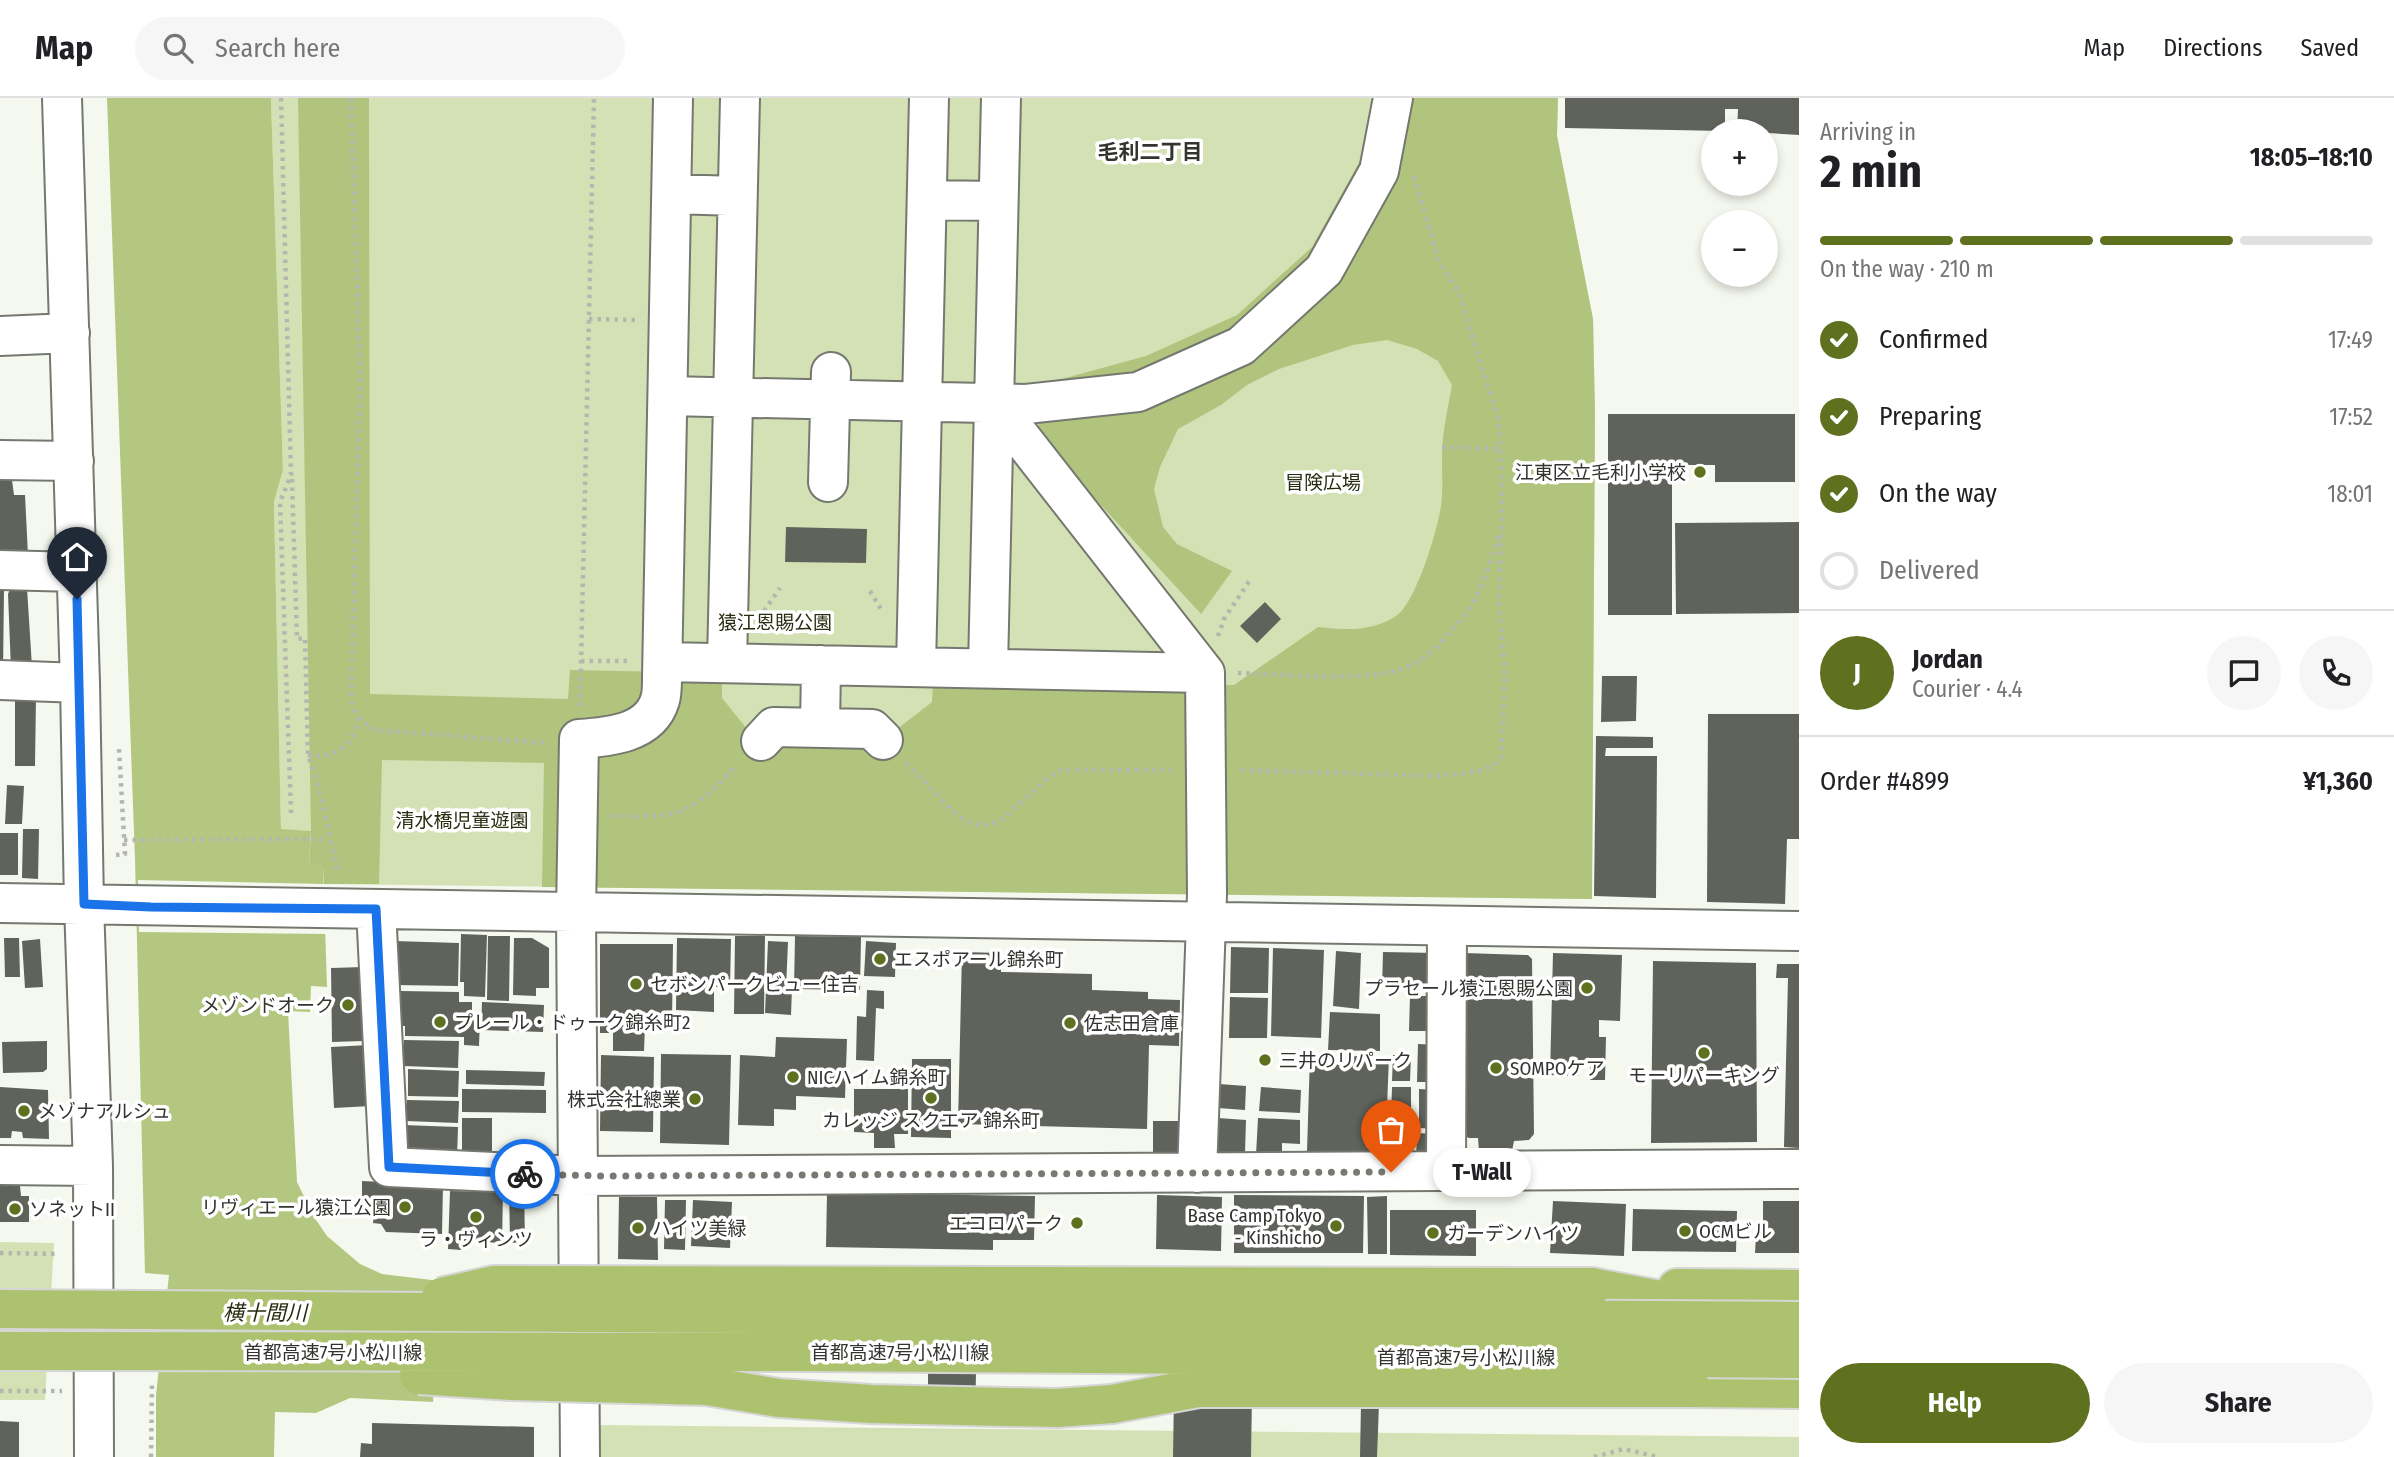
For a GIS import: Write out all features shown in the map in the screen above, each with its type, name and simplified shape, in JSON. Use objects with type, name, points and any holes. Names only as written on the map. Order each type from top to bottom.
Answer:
[{"type":"highway","points":[[374,1312],[494,1285],[1799,1289]]},
{"type":"highway","points":[[1591,1287],[1799,1323]]},
{"type":"highway","name":"首都高速7号小松川線","points":[[0,1309],[1799,1323]]},
{"type":"highway","name":"首都高速7号小松川線","points":[[0,1351],[799,1352],[1799,1359]]},
{"type":"highway","points":[[130,1353],[512,1381],[708,1386],[779,1398],[950,1406],[1057,1408],[1112,1404],[1198,1388],[1799,1389]]},
{"type":"street","points":[[62,98],[93,1166],[94,1457]]},
{"type":"street","points":[[580,1457],[576,913],[579,742],[625,733],[646,721],[660,702],[663,662],[673,98]]},
{"type":"street","points":[[727,663],[740,98]]},
{"type":"street","points":[[916,667],[929,98]]},
{"type":"street","points":[[988,668],[1001,98]]},
{"type":"street","points":[[668,396],[733,397],[830,385],[922,402],[1026,404],[1138,392],[1241,346],[1324,270],[1379,172],[1393,98]]},
{"type":"street","points":[[671,194],[737,196]]},
{"type":"street","points":[[927,200],[998,201]]},
{"type":"street","points":[[0,336],[70,333]]},
{"type":"street","points":[[828,482],[830,385]]},
{"type":"street","points":[[994,403],[1205,673],[1208,894],[1197,1173]]},
{"type":"street","points":[[0,460],[74,461]]},
{"type":"street","points":[[0,570],[76,572]]},
{"type":"street","points":[[663,662],[1205,673]]},
{"type":"street","points":[[820,728],[821,665]]},
{"type":"street","points":[[0,680],[80,683]]},
{"type":"street","points":[[761,741],[774,727],[872,729],[883,740]]},
{"type":"street","points":[[0,904],[151,907],[337,896],[376,909],[1799,930]]},
{"type":"street","points":[[376,909],[389,1167],[578,1176],[1799,1169]]},
{"type":"street","points":[[1446,1171],[1447,926]]},
{"type":"street","points":[[0,1165],[93,1166]]},
{"type":"path","points":[[281,98],[297,639],[305,638],[308,755],[318,789],[337,896]]},
{"type":"path","points":[[351,98],[360,383],[352,707],[358,718],[375,730],[386,732],[579,742],[594,98]]},
{"type":"path","points":[[883,740],[950,809],[967,821],[983,825],[1003,818],[1048,778],[1061,770],[1206,770],[1437,776],[1470,773],[1499,761],[1505,673],[1499,607],[1502,496],[1499,422],[1458,290],[1439,262],[1413,173]]},
{"type":"path","points":[[589,319],[669,321]]},
{"type":"path","points":[[1443,447],[1500,449]]},
{"type":"path","points":[[291,475],[280,502],[291,813]]},
{"type":"path","points":[[1250,580],[1224,619],[1205,673],[1374,675],[1407,667],[1435,648],[1460,623],[1475,602],[1485,580],[1500,531]]},
{"type":"path","points":[[581,661],[663,662]]},
{"type":"path","points":[[308,755],[318,757],[343,750],[351,740],[358,718]]},
{"type":"path","points":[[578,816],[660,817],[687,810],[699,803],[761,741]]},
{"type":"path","points":[[124,840],[322,839]]},
{"type":"path","points":[[0,1253],[59,1254],[94,1238]]},
{"type":"path","points":[[0,1391],[94,1391]]},
{"type":"path","points":[[1594,1457],[1624,1449],[1658,1457]]},
{"type":"green space","name":"猿江恩賜公園","points":[[271,98],[1558,98],[1557,136],[1593,319],[1595,414],[1592,899],[324,884],[323,866],[311,831],[281,830],[274,502],[283,470]]},
{"type":"green space","points":[[0,1242],[54,1243],[45,1400],[0,1400]]},
{"type":"green space","points":[[597,1425],[1799,1437],[1799,1457],[598,1457]]},
{"type":"shaded area","points":[[298,98],[369,98],[370,694],[568,699],[570,670],[722,673],[722,698],[756,740],[883,740],[932,702],[933,679],[1234,685],[1318,627],[1368,627],[1396,616],[1404,608],[1419,579],[1441,509],[1443,438],[1452,385],[1438,361],[1417,349],[1387,340],[1353,345],[1279,369],[1247,385],[1221,405],[1178,429],[1160,467],[1154,489],[1163,527],[1177,544],[1232,571],[1201,614],[1042,441],[1037,417],[1058,380],[1146,356],[1237,315],[1312,247],[1361,159],[1373,98],[1558,98],[1557,136],[1593,319],[1595,414],[1592,899],[542,887],[544,763],[382,760],[379,884],[324,884],[323,866],[309,865],[311,831]]},
{"type":"water","name":"横十間川","points":[[107,98],[271,98],[283,470],[274,502],[281,829],[311,831],[309,864],[323,866],[327,987],[311,986],[310,1012],[288,1011],[297,1182],[314,1217],[327,1236],[360,1264],[382,1274],[440,1281],[433,1402],[350,1398],[316,1413],[275,1412],[274,1457],[156,1457],[156,1395],[169,1275],[145,1273],[135,859]]},
{"type":"pier","points":[[138,880],[324,884],[328,934],[139,932]]},
{"type":"building","points":[[1565,98],[1799,98],[1799,135],[1778,134],[1778,119],[1738,119],[1738,109],[1725,109],[1725,119],[1701,119],[1701,131],[1565,128]]},
{"type":"building","points":[[1608,414],[1795,414],[1795,482],[1715,482],[1715,465],[1672,465],[1672,615],[1608,615]]},
{"type":"building","points":[[0,480],[12,480],[14,495],[25,495],[28,555],[0,553]]},
{"type":"building","points":[[1799,522],[1799,613],[1676,614],[1675,523]]},
{"type":"building","points":[[786,527],[867,529],[866,563],[785,562]]},
{"type":"building","points":[[27,588],[32,667],[11,670],[8,594],[10,589]]},
{"type":"building","points":[[0,589],[4,589],[3,673],[0,673]]},
{"type":"building","points":[[1265,602],[1281,619],[1257,643],[1240,626]]},
{"type":"building","points":[[1602,676],[1637,676],[1636,721],[1601,722]]},
{"type":"building","points":[[15,696],[36,696],[35,766],[15,766]]},
{"type":"building","points":[[1708,714],[1799,714],[1799,839],[1787,839],[1785,904],[1707,902]]},
{"type":"building","points":[[1596,736],[1653,737],[1653,748],[1606,748],[1605,756],[1657,756],[1656,898],[1594,896]]},
{"type":"building","points":[[7,785],[24,786],[22,824],[5,824]]},
{"type":"building","points":[[23,829],[39,829],[38,879],[22,878]]},
{"type":"building","points":[[0,833],[18,833],[18,875],[0,875]]},
{"type":"building","points":[[461,934],[487,935],[485,997],[464,996],[464,982],[460,982]]},
{"type":"building","points":[[488,936],[510,936],[509,1001],[487,1000]]},
{"type":"building","points":[[735,936],[765,936],[764,1014],[734,1014]]},
{"type":"building","points":[[795,936],[861,937],[860,990],[794,989]]},
{"type":"building","points":[[4,938],[19,938],[20,977],[5,977]]},
{"type":"building","points":[[514,938],[532,938],[549,948],[549,988],[536,988],[536,996],[513,995]]},
{"type":"building","points":[[677,938],[731,939],[730,987],[714,987],[714,1012],[676,1010]]},
{"type":"building","points":[[40,939],[43,987],[25,988],[22,941]]},
{"type":"building","points":[[394,941],[459,943],[458,986],[394,985]]},
{"type":"building","points":[[768,941],[788,942],[786,989],[792,988],[791,1015],[765,1013]]},
{"type":"building","name":"エスポアール錦糸町","points":[[866,941],[896,943],[895,977],[864,976]]},
{"type":"building","name":"セボンパークビュー住吉","points":[[600,944],[673,944],[672,1024],[645,1025],[644,1051],[613,1051],[613,1033],[600,1033]]},
{"type":"building","points":[[1231,947],[1269,948],[1268,993],[1230,993]]},
{"type":"building","points":[[1273,948],[1324,950],[1321,1038],[1271,1036]]},
{"type":"building","points":[[1336,951],[1361,953],[1359,1009],[1333,1006]]},
{"type":"building","name":"佐志田倉庫","points":[[962,952],[1001,953],[1001,972],[1092,974],[1092,990],[1148,992],[1148,999],[1180,1000],[1179,1046],[1149,1045],[1147,1129],[958,1124]]},
{"type":"building","points":[[1383,952],[1437,953],[1436,990],[1382,989]]},
{"type":"building","name":"SOMPOケア","points":[[1464,953],[1528,955],[1532,959],[1534,1134],[1529,1140],[1514,1141],[1512,1151],[1479,1151],[1478,1138],[1460,1134]]},
{"type":"building","name":"プラセール猿江恩賜公園","points":[[1553,953],[1622,955],[1620,1021],[1599,1020],[1599,1037],[1606,1037],[1605,1080],[1590,1080],[1590,1066],[1579,1066],[1579,1076],[1550,1075]]},
{"type":"building","name":"モーリパーキング","points":[[1653,961],[1756,963],[1757,1142],[1651,1143]]},
{"type":"building","points":[[1777,964],[1799,964],[1799,1148],[1784,1147],[1788,978],[1776,978]]},
{"type":"building","name":"メゾンドオーク","points":[[363,967],[364,1041],[332,1042],[331,968]]},
{"type":"building","points":[[867,990],[884,991],[884,1009],[876,1008],[874,1061],[856,1060],[857,1016],[866,1017]]},
{"type":"building","name":"プレール・ドゥーク錦糸町2","points":[[401,991],[459,992],[459,1002],[472,1002],[472,1018],[480,1018],[479,1046],[464,1045],[464,1037],[405,1036],[405,1026],[400,1026]]},
{"type":"building","points":[[1410,996],[1437,996],[1436,1031],[1409,1031]]},
{"type":"building","points":[[1230,997],[1268,998],[1267,1038],[1229,1038]]},
{"type":"building","points":[[482,1002],[544,1005],[543,1032],[481,1030]]},
{"type":"building","points":[[1330,1012],[1380,1014],[1380,1051],[1328,1050]]},
{"type":"building","name":"NICハイム錦糸町","points":[[776,1037],[847,1039],[845,1098],[796,1096],[796,1110],[774,1109],[774,1126],[738,1125],[740,1055],[775,1057]]},
{"type":"building","points":[[404,1040],[459,1041],[458,1068],[403,1066]]},
{"type":"building","points":[[47,1041],[47,1069],[43,1072],[3,1073],[2,1042]]},
{"type":"building","points":[[1418,1044],[1438,1045],[1437,1082],[1417,1082]]},
{"type":"building","points":[[368,1045],[371,1106],[334,1108],[331,1047]]},
{"type":"building","name":"株式会社總業","points":[[661,1054],[731,1055],[729,1145],[660,1143]]},
{"type":"building","points":[[601,1055],[654,1057],[653,1132],[600,1131]]},
{"type":"building","points":[[1310,1055],[1389,1057],[1385,1156],[1307,1151]]},
{"type":"building","points":[[1393,1055],[1411,1055],[1410,1081],[1392,1081]]},
{"type":"building","name":"カレッジ スクエア 錦糸町","points":[[912,1059],[951,1059],[951,1138],[911,1137]]},
{"type":"building","points":[[408,1069],[459,1071],[458,1097],[408,1096]]},
{"type":"building","points":[[466,1070],[545,1072],[544,1086],[466,1084]]},
{"type":"building","points":[[1219,1084],[1246,1086],[1245,1110],[1218,1108]]},
{"type":"building","name":"メゾナアルシュ","points":[[0,1087],[48,1090],[49,1139],[23,1138],[22,1132],[12,1131],[11,1138],[0,1138]]},
{"type":"building","points":[[1261,1087],[1301,1090],[1300,1113],[1259,1111]]},
{"type":"building","points":[[1392,1087],[1411,1087],[1411,1124],[1391,1123]]},
{"type":"building","points":[[462,1089],[546,1090],[546,1113],[462,1112]]},
{"type":"building","points":[[854,1089],[908,1089],[908,1134],[894,1134],[895,1148],[874,1148],[874,1133],[854,1132]]},
{"type":"building","points":[[1419,1089],[1437,1090],[1436,1129],[1419,1128]]},
{"type":"building","points":[[407,1100],[459,1101],[458,1123],[406,1121]]},
{"type":"building","points":[[462,1118],[492,1118],[492,1155],[462,1155]]},
{"type":"building","points":[[1218,1118],[1246,1120],[1245,1153],[1216,1152]]},
{"type":"building","points":[[1258,1118],[1300,1120],[1300,1144],[1282,1143],[1282,1155],[1256,1155]]},
{"type":"building","points":[[1153,1121],[1185,1121],[1185,1155],[1153,1154]]},
{"type":"building","points":[[403,1125],[458,1127],[457,1158],[403,1157]]},
{"type":"building","points":[[1391,1130],[1411,1131],[1410,1157],[1390,1156]]},
{"type":"building","points":[[1417,1133],[1437,1134],[1436,1158],[1416,1157]]},
{"type":"building","name":"リヴィエール猿江公園","points":[[362,1181],[443,1185],[442,1234],[386,1232],[381,1224],[373,1223],[374,1213],[362,1201]]},
{"type":"building","points":[[509,1184],[524,1184],[525,1242],[510,1243]]},
{"type":"building","name":"ソネットII","points":[[0,1186],[20,1186],[21,1196],[29,1196],[29,1222],[0,1222]]},
{"type":"building","name":"ラ・ヴィンツ","points":[[450,1191],[503,1192],[502,1243],[462,1241],[461,1250],[448,1249]]},
{"type":"building","points":[[827,1193],[1035,1196],[1034,1240],[993,1240],[993,1250],[826,1247]]},
{"type":"building","points":[[1157,1195],[1222,1197],[1221,1251],[1156,1249]]},
{"type":"building","points":[[1234,1195],[1364,1196],[1363,1253],[1234,1253]]},
{"type":"building","points":[[1387,1196],[1387,1254],[1368,1254],[1367,1197]]},
{"type":"building","name":"ハイツ美緑","points":[[619,1197],[657,1197],[658,1260],[618,1259]]},
{"type":"building","points":[[665,1200],[686,1200],[685,1250],[664,1249]]},
{"type":"building","points":[[693,1200],[732,1202],[730,1248],[691,1246]]},
{"type":"building","points":[[1553,1201],[1626,1204],[1624,1256],[1550,1253]]},
{"type":"building","points":[[1763,1201],[1799,1201],[1799,1253],[1755,1253],[1756,1235],[1763,1235]]},
{"type":"building","name":"OCMビル","points":[[1633,1209],[1737,1211],[1736,1252],[1632,1251]]},
{"type":"building","name":"ガーデンハイツ","points":[[1390,1210],[1476,1210],[1476,1256],[1390,1255]]},
{"type":"building","points":[[928,1371],[976,1371],[975,1426],[928,1425]]},
{"type":"building","points":[[1174,1392],[1252,1394],[1251,1457],[1173,1457]]},
{"type":"building","points":[[1361,1404],[1379,1404],[1377,1457],[1360,1457]]},
{"type":"building","points":[[0,1421],[19,1422],[19,1457],[0,1457]]},
{"type":"building","points":[[372,1423],[534,1427],[534,1457],[360,1457],[361,1443],[372,1444]]},
{"type":"way so far","points":[[525,1174],[605,1176],[1391,1172]]},
{"type":"place","name":"江東区立毛利小学校","points":[[1700,472]]},
{"type":"place","name":"エスポアール錦糸町","points":[[880,959]]},
{"type":"place","name":"セボンパークビュー住吉","points":[[636,984]]},
{"type":"place","name":"プラセール猿江恩賜公園","points":[[1587,988]]},
{"type":"place","name":"メゾンドオーク","points":[[348,1005]]},
{"type":"place","name":"プレール・ドゥーク錦糸町2","points":[[440,1022]]},
{"type":"place","name":"佐志田倉庫","points":[[1070,1023]]},
{"type":"place","name":"モーリパーキング","points":[[1704,1053]]},
{"type":"place","name":"三井のリパーク","points":[[1265,1060]]},
{"type":"place","name":"SOMPOケア","points":[[1496,1068]]},
{"type":"place","name":"NICハイム錦糸町","points":[[793,1077]]},
{"type":"place","name":"カレッジ スクエア 錦糸町","points":[[931,1098]]},
{"type":"place","name":"株式会社總業","points":[[695,1099]]},
{"type":"place","name":"メゾナアルシュ","points":[[24,1111]]},
{"type":"place","name":"T-Wall","points":[[1391,1172]]},
{"type":"place","name":"リヴィエール猿江公園","points":[[405,1207]]},
{"type":"place","name":"ソネットII","points":[[15,1209]]},
{"type":"place","name":"ラ・ヴィンツ","points":[[476,1217]]},
{"type":"place","name":"エコロパーク","points":[[1077,1223]]},
{"type":"place","name":"Base Camp Tokyo - Kinshicho","points":[[1336,1226]]},
{"type":"place","name":"ハイツ美緑","points":[[638,1228]]},
{"type":"place","name":"OCMビル","points":[[1685,1231]]},
{"type":"place","name":"ガーデンハイツ","points":[[1433,1233]]},
{"type":"district","name":"毛利二丁目","points":[[1150,152]]},
{"type":"route","points":[[77,599],[84,904],[376,909],[389,1167],[525,1174]]},
{"type":"park label","name":"冒険広場","points":[[1323,482]]},
{"type":"park label","name":"清水橋児童遊園","points":[[462,820]]}]
